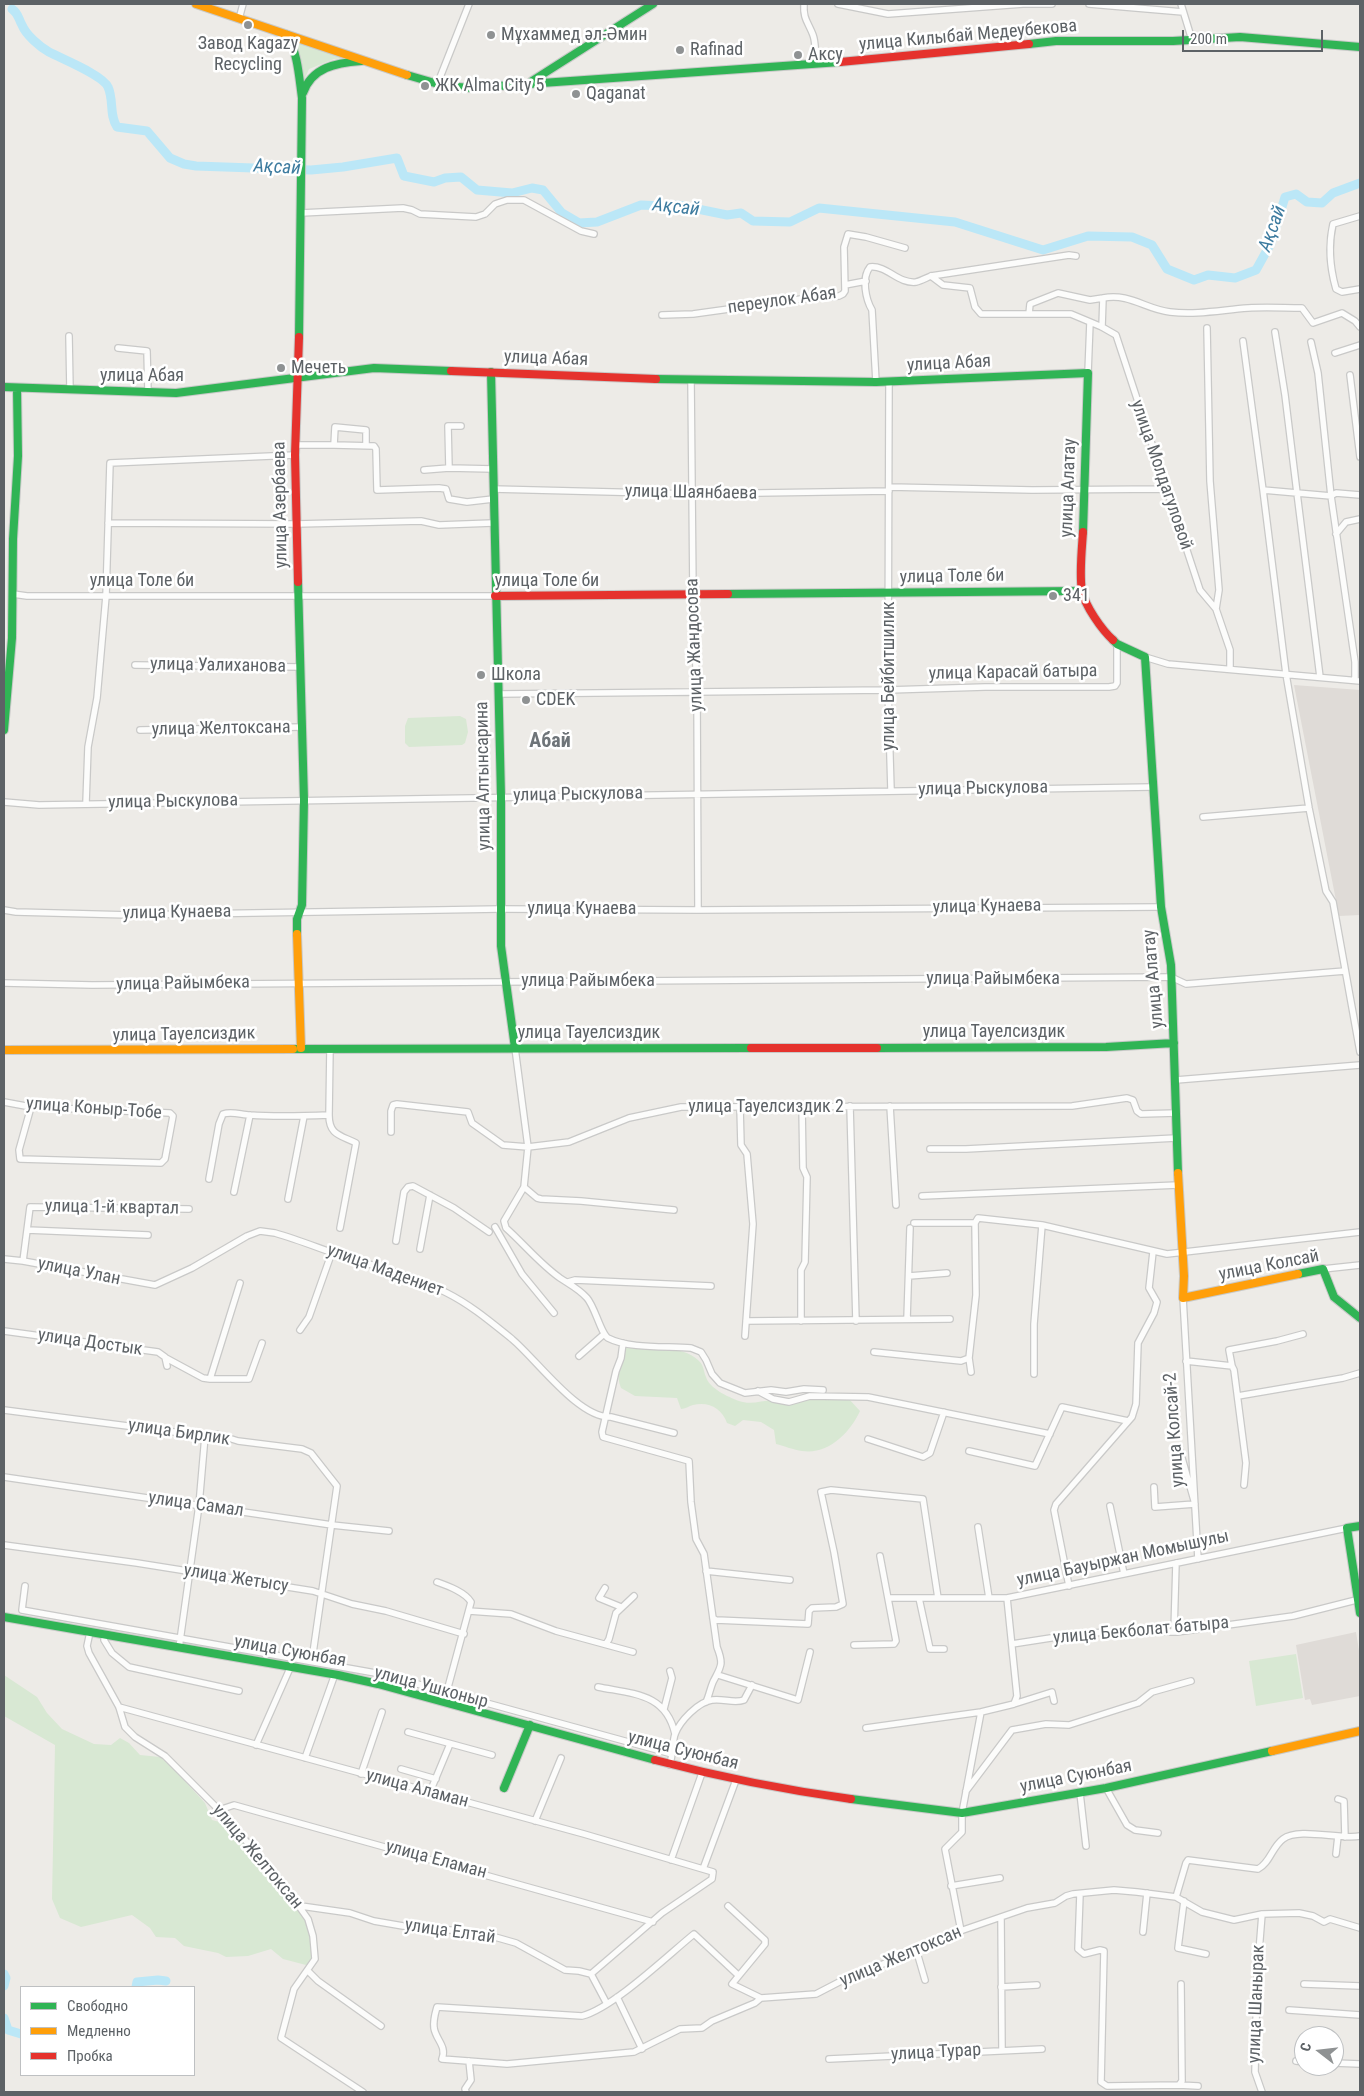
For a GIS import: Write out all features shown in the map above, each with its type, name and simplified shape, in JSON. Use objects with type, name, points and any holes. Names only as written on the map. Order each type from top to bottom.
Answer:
[{"type":"street","name":"улица Килыбай Медеубекова","points":[[196,4],[437,85],[471,88],[531,82],[888,59],[1056,41],[1192,40],[1240,37],[1360,47]]},
{"type":"street","points":[[239,19],[244,4]]},
{"type":"street","points":[[437,85],[469,4]]},
{"type":"street","points":[[531,82],[653,4]]},
{"type":"street","points":[[804,4],[806,23],[813,36],[816,64]]},
{"type":"street","points":[[838,4],[888,14],[998,5],[1052,4]]},
{"type":"street","points":[[1089,4],[1183,12]]},
{"type":"street","points":[[1181,4],[1192,40]]},
{"type":"street","name":"улица Азербаева","points":[[287,35],[296,61],[302,98],[298,377],[295,445],[304,800],[302,905],[297,919],[301,1048]]},
{"type":"street","name":"улица Азербаева","points":[[302,98],[304,86],[315,72],[344,62],[366,60]]},
{"type":"street","points":[[301,213],[402,208],[420,214],[476,217],[486,214],[495,204],[507,200],[524,200],[580,231],[594,234]]},
{"type":"street","points":[[1360,216],[1333,224],[1330,241],[1333,278],[1336,289],[1342,292],[1360,289]]},
{"type":"street","name":"переулок Абая","points":[[662,316],[839,296],[843,294],[845,285],[844,247],[848,234],[906,248]]},
{"type":"street","points":[[876,382],[872,310],[866,300],[867,269],[874,266],[887,270],[905,280],[916,282],[931,276],[1069,255],[1076,256]]},
{"type":"street","points":[[931,276],[943,285],[970,288],[975,307],[981,314],[1071,314],[1102,327],[1103,298]]},
{"type":"street","points":[[845,285],[866,281]]},
{"type":"street","points":[[1029,314],[1030,304],[1062,293],[1090,300],[1120,296],[1152,308],[1181,313],[1248,308],[1302,308],[1311,322],[1316,323],[1334,314],[1342,313],[1355,320],[1360,327]]},
{"type":"street","name":"улица Алатау","points":[[1090,322],[1083,489],[1082,591],[1091,611],[1106,634],[1117,644]]},
{"type":"street","name":"улица Молдагуловой","points":[[1102,327],[1116,335],[1200,590],[1216,609]]},
{"type":"street","points":[[1207,328],[1210,482],[1219,590],[1216,609],[1230,650],[1230,669]]},
{"type":"street","points":[[1275,332],[1290,434],[1320,677]]},
{"type":"street","points":[[69,336],[70,390]]},
{"type":"street","points":[[1243,341],[1286,674],[1309,808],[1326,890],[1332,902],[1360,1052]]},
{"type":"street","points":[[1117,644],[1145,657],[1168,664],[1358,680],[1331,496],[1318,373],[1311,342]]},
{"type":"street","points":[[1336,353],[1360,345]]},
{"type":"street","points":[[118,348],[147,351],[148,392]]},
{"type":"street","name":"улица Абая","points":[[4,387],[176,393],[374,368],[690,380],[876,382],[1088,373]]},
{"type":"street","name":"улица Алтынсарина","points":[[491,372],[493,523],[501,796],[501,960],[528,1147],[524,1187]]},
{"type":"street","points":[[1350,375],[1360,457]]},
{"type":"street","name":"улица Жандосова","points":[[690,380],[693,594],[697,693],[698,910]]},
{"type":"street","name":"улица Бейбитшилик","points":[[889,382],[888,690],[891,790]]},
{"type":"street","points":[[4,730],[12,638],[18,456],[17,388]]},
{"type":"street","points":[[449,468],[448,426],[461,426]]},
{"type":"street","points":[[334,444],[335,427],[366,430],[366,445]]},
{"type":"street","points":[[295,445],[374,446],[376,449],[376,490],[439,488],[446,489],[449,499],[467,502],[493,499]]},
{"type":"street","points":[[86,803],[88,747],[97,698],[106,596],[110,463],[295,455]]},
{"type":"street","points":[[424,470],[449,468],[492,469]]},
{"type":"street","name":"улица Шаянбаева","points":[[493,488],[692,494],[889,489],[1166,489]]},
{"type":"street","points":[[1263,490],[1331,496],[1336,493],[1360,495]]},
{"type":"street","points":[[1336,534],[1346,522],[1360,519]]},
{"type":"street","points":[[108,523],[296,524],[421,521],[439,525],[493,523]]},
{"type":"street","name":"улица Толе би","points":[[12,594],[27,596],[495,596],[1082,591]]},
{"type":"street","name":"улица Карасай батыра","points":[[498,694],[697,693],[1115,686],[1117,683],[1117,644]]},
{"type":"street","name":"улица Алатау","points":[[1145,657],[1161,907],[1169,945],[1172,977],[1177,1114],[1176,1138],[1184,1298]]},
{"type":"street","name":"улица Уалиханова","points":[[135,664],[300,667]]},
{"type":"street","name":"улица Желтоксана","points":[[140,730],[302,727]]},
{"type":"street","name":"улица Рыскулова","points":[[4,802],[39,805],[501,796],[1152,787]]},
{"type":"street","points":[[1203,817],[1309,808]]},
{"type":"street","name":"улица Кунаева","points":[[4,910],[16,912],[130,915],[500,909],[698,910],[1161,907]]},
{"type":"street","name":"улица Райымбека","points":[[4,983],[100,985],[300,982],[1172,977],[1186,984],[1345,971]]},
{"type":"street","name":"улица Тауелсиздик","points":[[4,1050],[1106,1047],[1174,1043]]},
{"type":"street","points":[[330,1048],[329,1126],[333,1132],[356,1143],[340,1228]]},
{"type":"street","points":[[1176,1080],[1360,1065]]},
{"type":"street","name":"улица Тауелсиздик 2","points":[[391,1132],[391,1111],[393,1105],[468,1112],[472,1123],[503,1145],[528,1147],[569,1142],[629,1118],[681,1107],[1072,1106],[1127,1098],[1133,1100],[1137,1111],[1141,1114],[1177,1114]]},
{"type":"street","name":"улица Коныр-Тобе","points":[[4,1102],[32,1107],[170,1114],[173,1116],[165,1159],[161,1163],[20,1159],[19,1150],[32,1107]]},
{"type":"street","points":[[740,1106],[741,1145],[747,1154],[753,1224],[745,1336]]},
{"type":"street","points":[[801,1321],[801,1270],[805,1262],[807,1177],[804,1168],[802,1106]]},
{"type":"street","points":[[850,1106],[856,1321]]},
{"type":"street","points":[[890,1106],[896,1205]]},
{"type":"street","points":[[209,1179],[223,1114],[228,1112],[250,1115],[329,1115]]},
{"type":"street","points":[[234,1192],[250,1115]]},
{"type":"street","points":[[288,1199],[304,1116]]},
{"type":"street","points":[[930,1149],[966,1149],[1176,1138]]},
{"type":"street","points":[[922,1196],[1178,1184]]},
{"type":"street","points":[[396,1241],[404,1192],[408,1187],[413,1186],[454,1208],[488,1232]]},
{"type":"street","points":[[603,1335],[598,1316],[589,1300],[581,1291],[559,1277],[506,1228],[504,1221],[524,1187],[541,1200],[581,1201],[674,1210]]},
{"type":"street","points":[[420,1249],[430,1195]]},
{"type":"street","name":"улица 1-й квартал","points":[[23,1261],[30,1207],[189,1209]]},
{"type":"street","points":[[971,1372],[970,1358],[976,1295],[975,1223],[978,1218],[1042,1225],[1167,1254],[1360,1232]]},
{"type":"street","points":[[908,1320],[908,1276],[912,1225],[975,1223]]},
{"type":"street","points":[[1034,1374],[1034,1324],[1042,1225]]},
{"type":"street","points":[[495,1227],[522,1274],[554,1313]]},
{"type":"street","points":[[27,1230],[148,1235]]},
{"type":"street","name":"улица Мадениет","points":[[155,1285],[192,1268],[247,1236],[260,1231],[283,1235],[390,1270],[449,1294],[484,1317],[515,1342],[583,1408],[591,1413],[674,1433]]},
{"type":"street","points":[[300,1330],[309,1317],[332,1252]]},
{"type":"street","points":[[1069,1586],[1054,1510],[1056,1504],[1132,1417],[1136,1404],[1138,1342],[1154,1313],[1157,1302],[1149,1288],[1154,1252]]},
{"type":"street","name":"улица Улан","points":[[4,1259],[155,1285]]},
{"type":"street","name":"улица Колсай","points":[[1184,1298],[1324,1269],[1360,1265]]},
{"type":"street","points":[[1324,1269],[1331,1291],[1337,1300],[1352,1309],[1360,1318]]},
{"type":"street","points":[[908,1276],[947,1273]]},
{"type":"street","points":[[568,1282],[575,1280],[711,1286]]},
{"type":"street","points":[[210,1379],[240,1283]]},
{"type":"street","name":"улица Колсай-2","points":[[1184,1298],[1198,1559]]},
{"type":"street","points":[[746,1321],[856,1321],[950,1318]]},
{"type":"street","name":"улица Достык","points":[[4,1331],[158,1352],[165,1357],[168,1366]]},
{"type":"street","points":[[1244,1485],[1246,1464],[1238,1396],[1229,1350],[1303,1334]]},
{"type":"street","points":[[603,1335],[623,1343],[691,1348],[701,1352],[712,1374],[720,1383],[746,1392],[823,1390]]},
{"type":"street","points":[[579,1356],[603,1335]]},
{"type":"street","points":[[165,1357],[202,1378],[249,1378],[262,1343]]},
{"type":"street","points":[[623,1343],[602,1432],[604,1436],[690,1461],[691,1502],[696,1539],[704,1554],[717,1647],[721,1657],[721,1670],[706,1702]]},
{"type":"street","points":[[874,1352],[961,1361],[970,1358]]},
{"type":"street","points":[[1186,1361],[1232,1366]]},
{"type":"street","points":[[1238,1396],[1360,1374]]},
{"type":"street","points":[[758,1391],[773,1399],[789,1402],[810,1396],[868,1397],[1050,1434]]},
{"type":"street","points":[[969,1451],[1035,1466],[1062,1407],[1128,1421]]},
{"type":"street","name":"улица Бирлик","points":[[4,1410],[205,1436],[216,1434],[238,1441],[302,1449],[311,1452],[337,1486],[332,1525]]},
{"type":"street","points":[[868,1438],[923,1458],[930,1453],[944,1412]]},
{"type":"street","points":[[179,1648],[191,1571],[205,1436]]},
{"type":"street","points":[[1154,1487],[1155,1507],[1195,1504],[1180,1451]]},
{"type":"street","name":"улица Самал","points":[[4,1477],[332,1525],[389,1531]]},
{"type":"street","points":[[713,1618],[716,1620],[808,1624],[812,1608],[836,1607],[843,1604],[821,1492],[831,1490],[923,1499],[938,1598]]},
{"type":"street","points":[[1110,1506],[1124,1574]]},
{"type":"street","points":[[312,1660],[332,1525]]},
{"type":"street","points":[[978,1526],[989,1598]]},
{"type":"street","name":"улица Бауыржан Момышулы","points":[[889,1598],[1008,1598],[1360,1526]]},
{"type":"street","points":[[1347,1528],[1360,1613]]},
{"type":"street","name":"улица Жетысу","points":[[4,1545],[191,1571],[313,1591],[352,1604],[386,1611],[464,1634]]},
{"type":"street","points":[[854,1645],[894,1644],[896,1641],[880,1556]]},
{"type":"street","points":[[1174,1632],[1176,1563]]},
{"type":"street","points":[[706,1571],[790,1580]]},
{"type":"street","points":[[437,1582],[469,1598],[471,1602],[464,1634],[444,1702]]},
{"type":"street","name":"улица Ушконыр","points":[[25,1586],[22,1610],[312,1660],[406,1679],[446,1692],[672,1754]]},
{"type":"street","points":[[604,1588],[599,1598],[621,1607]]},
{"type":"street","points":[[606,1644],[611,1633],[613,1619],[621,1607],[634,1596]]},
{"type":"street","points":[[919,1598],[930,1649],[944,1649]]},
{"type":"street","points":[[1008,1598],[1016,1696],[1014,1704]]},
{"type":"street","name":"улица Бекболат батыра","points":[[1012,1644],[1070,1635],[1105,1632],[1174,1632],[1293,1616],[1359,1599]]},
{"type":"street","points":[[469,1611],[511,1614],[556,1631],[633,1652]]},
{"type":"street","name":"улица Суюнбая","points":[[4,1617],[335,1674],[530,1725],[670,1765],[736,1780],[806,1793],[962,1813],[1106,1788],[1360,1732]]},
{"type":"street","name":"улица Желтоксан","points":[[90,1632],[87,1646],[89,1653],[119,1707],[124,1727],[135,1737],[165,1756],[219,1810],[281,1880],[308,1918],[315,1959],[294,1989],[281,2038],[363,2092]]},
{"type":"street","points":[[105,1634],[104,1640],[112,1653],[129,1667],[239,1691]]},
{"type":"street","points":[[718,1675],[798,1700],[810,1652]]},
{"type":"street","points":[[256,1745],[291,1666]]},
{"type":"street","points":[[664,1709],[672,1678],[670,1671]]},
{"type":"street","points":[[305,1758],[335,1674]]},
{"type":"street","points":[[966,1791],[1012,1730],[1046,1724],[1069,1725],[1138,1703],[1152,1692],[1191,1681]]},
{"type":"street","points":[[675,1734],[691,1713],[706,1702],[713,1700],[740,1702],[744,1700],[752,1686]]},
{"type":"street","points":[[598,1687],[648,1697],[664,1709],[675,1734],[670,1765]]},
{"type":"street","points":[[866,1728],[980,1712],[1052,1692],[1054,1701]]},
{"type":"street","name":"улица Аламан","points":[[119,1707],[535,1821],[703,1869],[714,1874],[712,1879],[662,1913],[653,1922]]},
{"type":"street","points":[[361,1774],[382,1712]]},
{"type":"street","points":[[961,1931],[945,1849],[947,1844],[960,1835],[962,1813],[980,1712]]},
{"type":"street","points":[[504,1788],[530,1725]]},
{"type":"street","points":[[408,1732],[492,1755]]},
{"type":"street","points":[[430,1792],[450,1744]]},
{"type":"street","points":[[535,1821],[561,1758]]},
{"type":"street","points":[[401,1769],[436,1779]]},
{"type":"street","points":[[671,1860],[702,1773]]},
{"type":"street","points":[[703,1869],[736,1780]]},
{"type":"street","points":[[1106,1788],[1127,1825],[1135,1830],[1158,1833]]},
{"type":"street","points":[[1080,1793],[1086,1846]]},
{"type":"street","points":[[1336,1854],[1342,1837],[1344,1801],[1338,1799]]},
{"type":"street","name":"улица Еламан","points":[[219,1810],[234,1805],[653,1922]]},
{"type":"street","points":[[1176,1898],[1188,1860],[1258,1869],[1283,1838],[1317,1834],[1342,1837],[1360,1836]]},
{"type":"street","points":[[952,1886],[1000,1878]]},
{"type":"street","name":"улица Желтоксан","points":[[607,2004],[593,2014],[582,2016],[437,2007],[434,2030],[444,2048],[442,2059],[507,2064],[634,2052],[680,2029],[702,2028],[712,2021],[755,2003],[761,1998],[816,1994],[843,1980],[916,1949],[1027,1908],[1055,1903],[1066,1896],[1114,1890],[1176,1898],[1202,1912],[1234,1920],[1262,1914],[1299,1913],[1313,1916],[1324,1922],[1330,1920],[1360,1928]]},
{"type":"street","points":[[1143,1932],[1147,1893]]},
{"type":"street","points":[[1080,1894],[1078,1949],[1084,1954],[1100,1950],[1104,1951],[1101,2082],[1108,2086],[1179,2084],[1198,2086]]},
{"type":"street","points":[[1184,1901],[1178,1948],[1206,1954]]},
{"type":"street","name":"улица Елтай","points":[[301,1906],[350,1913],[374,1921],[403,1926],[462,1931],[495,1937],[516,1943],[565,1970],[590,1974]]},
{"type":"street","points":[[728,1906],[765,1942],[732,1982],[733,1986],[761,1998]]},
{"type":"street","name":"улица Шанырак","points":[[1262,1914],[1256,1977],[1255,2072],[1262,2092]]},
{"type":"street","points":[[1001,1917],[1002,2050]]},
{"type":"street","points":[[653,1922],[590,1974],[607,2004],[694,1934],[738,1975]]},
{"type":"street","points":[[916,1949],[925,1980]]},
{"type":"street","points":[[308,1971],[318,1982],[382,2026]]},
{"type":"street","points":[[1179,2084],[1182,2081],[1181,1984]]},
{"type":"street","points":[[1304,1984],[1360,1986]]},
{"type":"street","points":[[1001,1987],[1037,1985]]},
{"type":"street","points":[[617,1997],[642,2049]]},
{"type":"street","points":[[1289,2010],[1360,2014]]},
{"type":"street","name":"улица Турар","points":[[829,2059],[1042,2049]]},
{"type":"street","points":[[466,2092],[465,2088],[471,2080],[469,2060]]},
{"type":"street","points":[[1344,2063],[1360,2064]]},
{"type":"shaded area","points":[[1294,685],[1360,690],[1360,915],[1339,916]]},
{"type":"shaded area","points":[[1356,1632],[1360,1657],[1360,1696],[1312,1705],[1310,1699],[1305,1700],[1296,1645]]},
{"type":"green space","points":[[295,41],[350,58],[334,59],[309,69],[302,85]]},
{"type":"green space","points":[[460,716],[466,719],[468,732],[465,743],[462,745],[409,747],[405,743],[405,726],[408,718]]},
{"type":"green space","points":[[625,1346],[674,1349],[691,1355],[701,1364],[711,1385],[725,1395],[743,1402],[821,1398],[849,1399],[860,1411],[844,1434],[829,1446],[821,1450],[812,1451],[792,1449],[776,1444],[774,1430],[761,1422],[743,1420],[735,1426],[727,1423],[722,1413],[709,1405],[699,1404],[681,1409],[677,1398],[635,1396],[621,1388],[619,1376],[624,1359]]},
{"type":"green space","points":[[1296,1654],[1303,1698],[1256,1706],[1249,1661]]},
{"type":"green space","points":[[4,1675],[37,1697],[47,1713],[62,1729],[94,1744],[111,1745],[120,1738],[129,1743],[140,1755],[160,1757],[172,1767],[205,1803],[212,1820],[227,1824],[275,1877],[305,1919],[311,1933],[313,1949],[310,1963],[306,1965],[283,1959],[271,1949],[248,1956],[226,1957],[218,1953],[184,1946],[175,1938],[156,1937],[150,1928],[132,1915],[81,1927],[60,1918],[52,1899],[55,1745],[4,1716]]},
{"type":"waterway","name":"Ақсай","points":[[12,9],[17,14],[27,33],[42,47],[91,72],[105,82],[110,92],[113,118],[117,127],[147,131],[170,158],[184,164],[311,170],[397,158],[404,176],[434,182],[445,178],[461,177],[477,190],[512,193],[532,188],[543,190],[562,213],[579,223],[597,222],[641,205],[678,205],[727,215],[741,213],[753,221],[790,222],[819,208],[955,222],[1043,250],[1088,236],[1132,237],[1152,245],[1167,269],[1194,280],[1208,275],[1235,278],[1256,270],[1271,243],[1285,197],[1296,194],[1307,202],[1322,203],[1333,193],[1360,183]]},
{"type":"waterway","points":[[4,1974],[6,1978],[4,1986]]},
{"type":"waterway","points":[[136,1986],[137,1982],[166,1981]]},
{"type":"waterway","points":[[4,2018],[8,2030],[20,2034]]},
{"type":"traffic: fast","points":[[532,81],[653,4]]},
{"type":"traffic: fast","points":[[287,35],[296,57],[302,98],[299,337]]},
{"type":"traffic: fast","points":[[1029,44],[1056,41],[1173,41],[1240,37],[1360,47]]},
{"type":"traffic: fast","points":[[303,93],[312,77],[326,68],[343,63],[361,61]]},
{"type":"traffic: fast","points":[[407,75],[445,86],[471,88],[840,62]]},
{"type":"traffic: fast","points":[[4,387],[176,393],[374,368],[451,371]]},
{"type":"traffic: fast","points":[[491,372],[501,796],[501,946],[515,1048]]},
{"type":"traffic: fast","points":[[656,379],[876,382],[1088,373],[1083,532]]},
{"type":"traffic: fast","points":[[4,730],[12,638],[13,539],[18,456],[17,388]]},
{"type":"traffic: fast","points":[[297,934],[297,919],[302,905],[304,800],[298,582]]},
{"type":"traffic: fast","points":[[728,594],[1082,591]]},
{"type":"traffic: fast","points":[[1113,640],[1117,644],[1145,657],[1161,907],[1171,965],[1178,1173]]},
{"type":"traffic: fast","points":[[877,1048],[1106,1047],[1174,1043]]},
{"type":"traffic: fast","points":[[293,1049],[751,1048]]},
{"type":"traffic: fast","points":[[1298,1274],[1323,1269],[1334,1297],[1360,1318]]},
{"type":"traffic: fast","points":[[1360,1526],[1347,1528],[1360,1613]]},
{"type":"traffic: fast","points":[[4,1617],[338,1675],[378,1684],[655,1760]]},
{"type":"traffic: fast","points":[[504,1788],[530,1725]]},
{"type":"traffic: fast","points":[[851,1799],[962,1813],[1106,1788],[1272,1751]]},
{"type":"traffic: slow","points":[[196,4],[407,75]]},
{"type":"traffic: slow","points":[[297,934],[301,1048]]},
{"type":"traffic: slow","points":[[4,1050],[293,1049]]},
{"type":"traffic: slow","points":[[1178,1173],[1184,1276],[1183,1298],[1298,1274]]},
{"type":"traffic: slow","points":[[1272,1751],[1360,1731]]},
{"type":"traffic: jam","points":[[840,62],[1029,44]]},
{"type":"traffic: jam","points":[[298,582],[295,455],[299,337]]},
{"type":"traffic: jam","points":[[451,371],[656,379]]},
{"type":"traffic: jam","points":[[1083,532],[1082,591],[1094,617],[1113,640]]},
{"type":"traffic: jam","points":[[495,596],[728,594]]},
{"type":"traffic: jam","points":[[751,1048],[877,1048]]},
{"type":"traffic: jam","points":[[655,1760],[802,1792],[851,1799]]},
{"type":"place","name":"Завод Kagazy Recycling","points":[[248,25]]},
{"type":"place","name":"Мұхаммед әл-Әмин","points":[[491,35]]},
{"type":"place","name":"Rafinad","points":[[680,50]]},
{"type":"place","name":"Аксу","points":[[798,55]]},
{"type":"place","name":"ЖК Alma City 5","points":[[425,86]]},
{"type":"place","name":"Qaganat","points":[[576,94]]},
{"type":"place","name":"Мечеть","points":[[281,368]]},
{"type":"place","name":"341","points":[[1053,596]]},
{"type":"place","name":"Школа","points":[[481,675]]},
{"type":"place","name":"CDEK","points":[[526,700]]},
{"type":"district","name":"Абай","points":[[550,742]]}]
